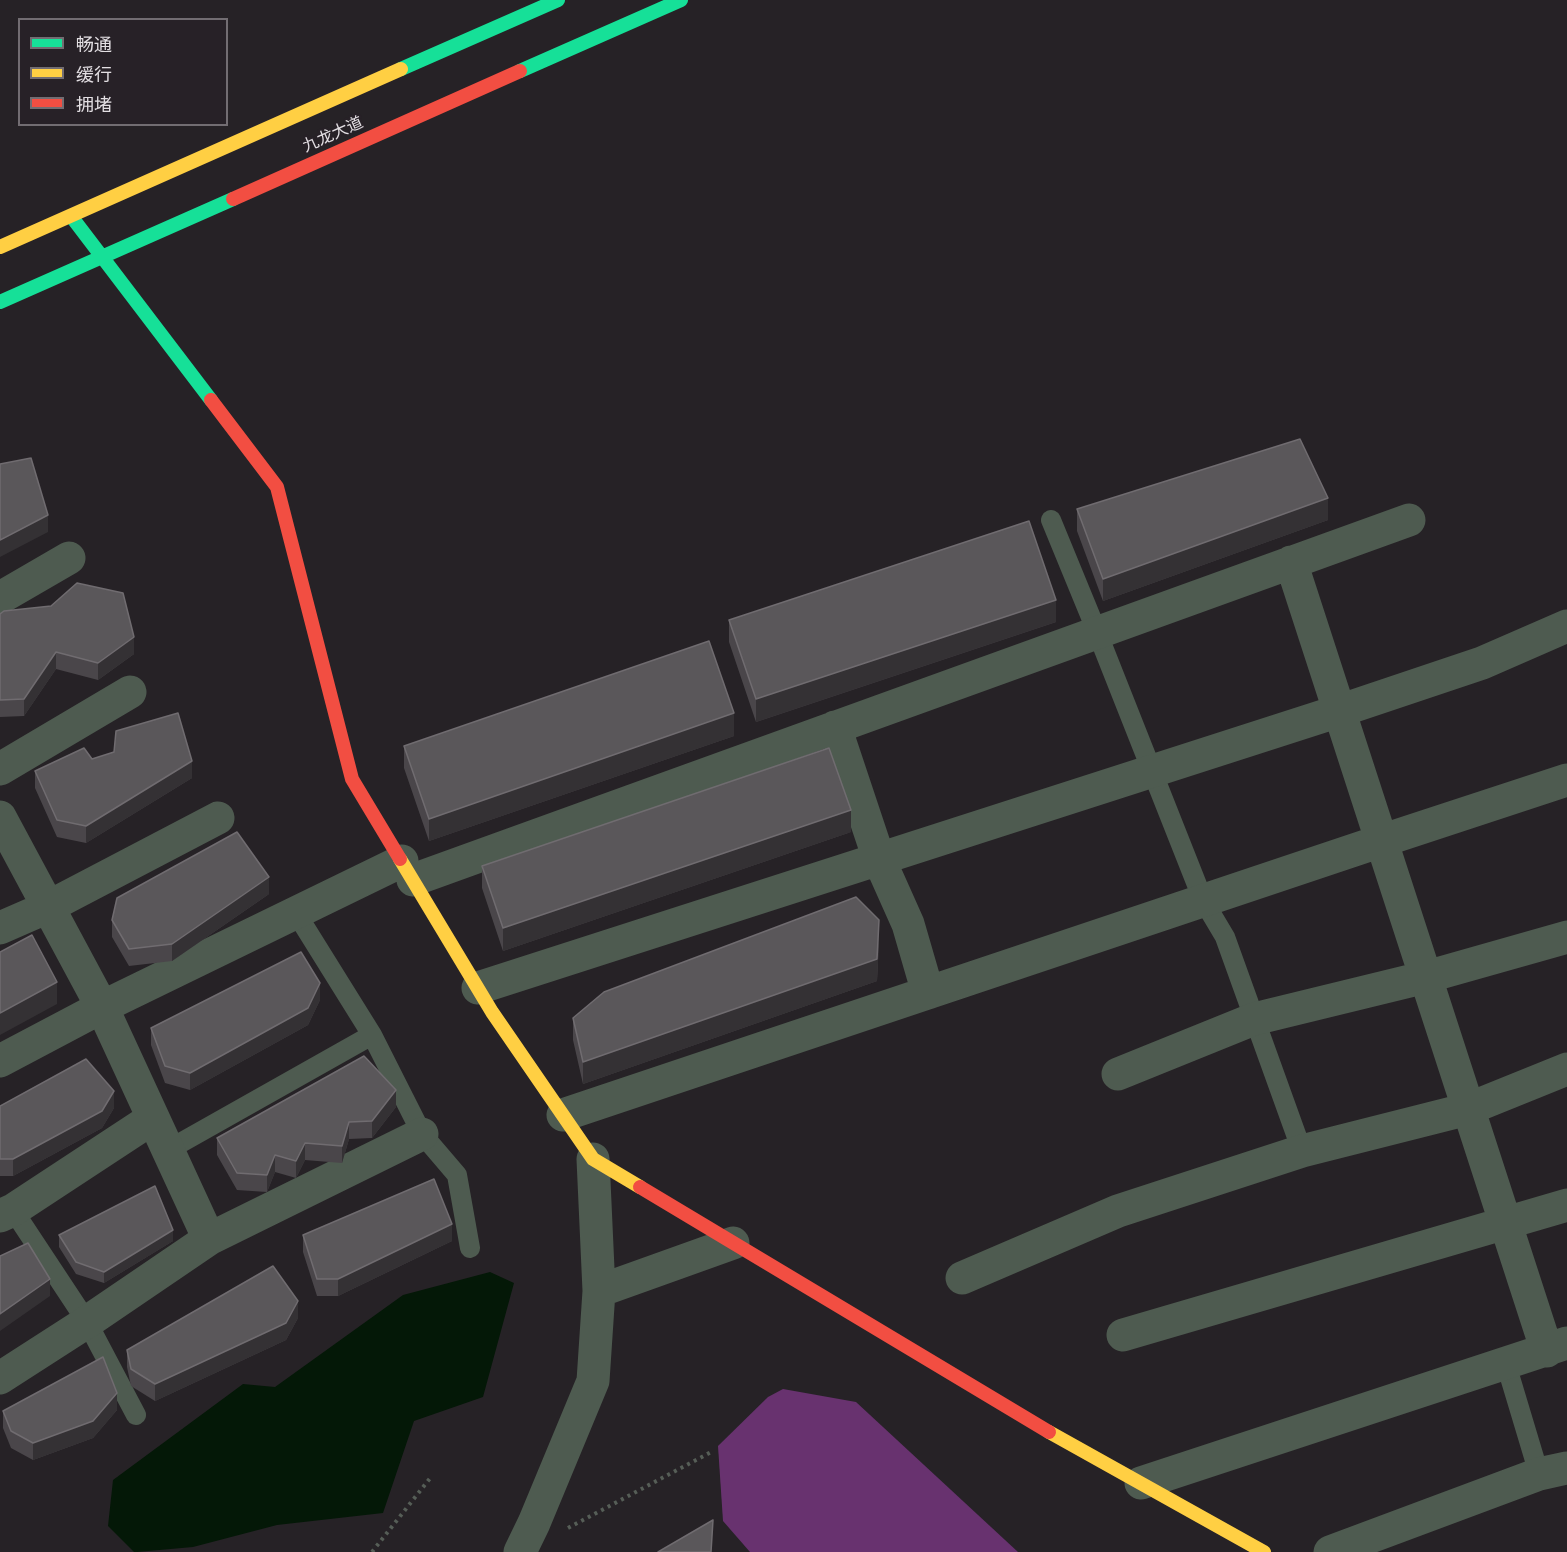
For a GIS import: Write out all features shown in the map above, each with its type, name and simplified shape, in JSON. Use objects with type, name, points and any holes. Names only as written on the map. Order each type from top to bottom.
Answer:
[{"type":"street","name":"九龙大道","points":[[0,247],[558,0]]},
{"type":"street","name":"九龙大道","points":[[0,303],[681,0]]},
{"type":"street","points":[[71,216],[277,487],[352,779],[492,1012],[593,1159],[1056,1436],[1264,1552]]},
{"type":"street","points":[[0,1061],[102,1007],[296,913],[407,871],[835,727],[1409,520]]},
{"type":"street","points":[[0,598],[69,558]]},
{"type":"street","points":[[1141,1483],[1557,1347],[1506,1224],[1291,562]]},
{"type":"street","points":[[478,988],[1339,711],[1482,663],[1567,626]]},
{"type":"street","points":[[0,769],[130,692]]},
{"type":"street","points":[[835,727],[879,859],[908,924],[927,993]]},
{"type":"street","points":[[563,1115],[1567,780]]},
{"type":"street","points":[[0,817],[102,1007],[209,1239]]},
{"type":"street","points":[[0,928],[48,907],[218,818]]},
{"type":"street","points":[[1118,1074],[1254,1019],[1426,977],[1567,937]]},
{"type":"street","points":[[962,1278],[1118,1211],[1302,1151],[1468,1109],[1567,1070]]},
{"type":"street","points":[[6,1213],[153,1118]]},
{"type":"street","points":[[0,1378],[209,1239],[422,1134]]},
{"type":"street","points":[[520,1552],[593,1381],[599,1291],[593,1159]]},
{"type":"street","points":[[1123,1335],[1567,1205]]},
{"type":"street","points":[[599,1291],[733,1243]]},
{"type":"street","points":[[1330,1552],[1553,1471]]},
{"type":"lane","points":[[1050,520],[1203,900],[1225,937],[1302,1151]]},
{"type":"lane","points":[[296,913],[372,1035],[422,1134],[457,1175],[470,1248]]},
{"type":"lane","points":[[168,1150],[372,1035]]},
{"type":"lane","points":[[6,1213],[87,1322],[136,1415]]},
{"type":"lane","points":[[1506,1364],[1553,1471]]},
{"type":"path","points":[[566,1530],[713,1451]]},
{"type":"path","points":[[372,1552],[431,1477]]},
{"type":"shaded area","points":[[490,1272],[514,1283],[483,1397],[414,1421],[383,1513],[277,1525],[193,1547],[137,1552],[134,1552],[108,1526],[113,1480],[243,1384],[275,1387],[403,1295]]},
{"type":"shaded area","points":[[783,1389],[856,1402],[1018,1552],[750,1552],[723,1521],[718,1446],[768,1397]]},
{"type":"building","points":[[1300,439],[1328,498],[1103,579],[1077,509]]},
{"type":"building","points":[[31,458],[48,515],[0,540],[0,464]]},
{"type":"building","points":[[1029,521],[1056,600],[756,699],[729,620]]},
{"type":"building","points":[[77,583],[123,593],[134,637],[98,663],[56,652],[24,699],[0,700],[0,614],[4,611],[51,606]]},
{"type":"building","points":[[709,641],[734,713],[429,819],[404,746]]},
{"type":"building","points":[[178,713],[192,761],[86,826],[57,820],[35,771],[84,748],[92,759],[114,752],[116,731]]},
{"type":"building","points":[[829,748],[851,810],[503,928],[482,866]]},
{"type":"building","points":[[237,832],[269,877],[172,944],[129,949],[112,920],[117,898]]},
{"type":"building","points":[[856,897],[879,920],[877,959],[583,1062],[573,1018],[604,992]]},
{"type":"building","points":[[32,935],[57,982],[0,1013],[0,952]]},
{"type":"building","points":[[301,952],[320,983],[308,1008],[190,1073],[165,1066],[151,1028]]},
{"type":"building","points":[[364,1056],[396,1090],[372,1121],[349,1122],[342,1146],[305,1143],[296,1161],[275,1155],[267,1175],[237,1173],[217,1138]]},
{"type":"building","points":[[86,1059],[114,1091],[102,1111],[13,1159],[0,1159],[0,1106]]},
{"type":"building","points":[[434,1179],[452,1224],[338,1279],[317,1279],[303,1235]]},
{"type":"building","points":[[155,1186],[173,1230],[104,1272],[76,1262],[59,1235]]},
{"type":"building","points":[[28,1243],[50,1279],[0,1314],[0,1256]]},
{"type":"building","points":[[273,1266],[298,1301],[286,1323],[155,1384],[131,1369],[127,1350]]},
{"type":"building","points":[[103,1357],[117,1393],[93,1421],[33,1443],[11,1431],[3,1411]]},
{"type":"building","points":[[713,1520],[711,1552],[658,1552]]},
{"type":"traffic: fast","points":[[401,69],[558,0]]},
{"type":"traffic: fast","points":[[520,71],[681,0]]},
{"type":"traffic: fast","points":[[0,302],[233,199]]},
{"type":"traffic: fast","points":[[71,216],[211,400]]},
{"type":"traffic: slow","points":[[0,247],[401,69]]},
{"type":"traffic: slow","points":[[400,859],[492,1012],[593,1159],[640,1187]]},
{"type":"traffic: slow","points":[[1049,1432],[1264,1552]]},
{"type":"traffic: jam","points":[[233,199],[520,71]]},
{"type":"traffic: jam","points":[[211,400],[277,487],[352,779],[400,859]]},
{"type":"traffic: jam","points":[[640,1187],[1049,1432]]}]
